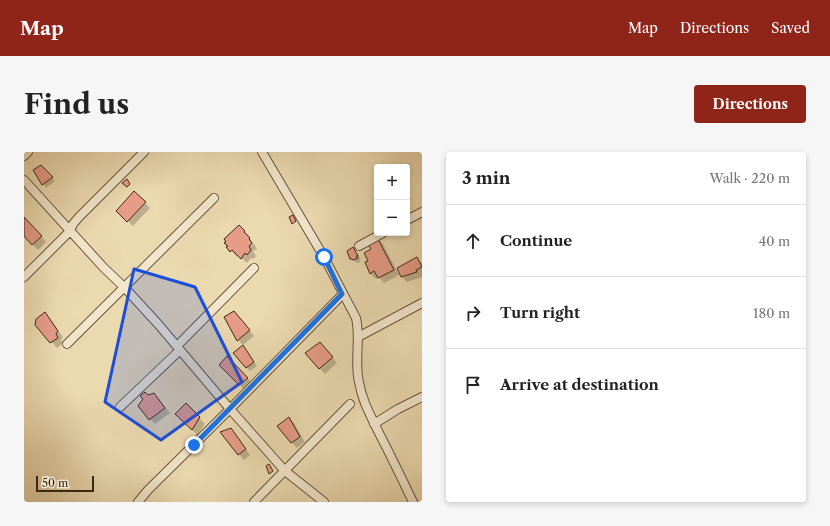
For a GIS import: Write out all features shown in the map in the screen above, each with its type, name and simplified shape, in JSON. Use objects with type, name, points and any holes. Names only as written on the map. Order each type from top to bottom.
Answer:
[{"type":"street","points":[[24,156],[28,152]]},
{"type":"street","points":[[24,277],[70,231],[73,224],[79,217],[144,152]]},
{"type":"street","points":[[262,152],[324,257],[342,294],[356,318],[358,328],[358,382],[368,412],[413,502]]},
{"type":"street","points":[[24,180],[104,268],[125,288],[285,471],[324,502]]},
{"type":"street","points":[[67,344],[214,198]]},
{"type":"street","points":[[410,218],[422,212]]},
{"type":"street","points":[[359,246],[377,236]]},
{"type":"street","points":[[120,407],[254,268]]},
{"type":"street","points":[[138,502],[148,490],[230,409],[342,294]]},
{"type":"street","points":[[358,337],[422,303]]},
{"type":"street","points":[[374,424],[398,409],[422,397]]},
{"type":"street","points":[[254,502],[350,404]]},
{"type":"highlighted area","points":[[134,269],[195,287],[242,382],[161,440],[105,402]]},
{"type":"building","points":[[41,165],[53,177],[42,185],[33,170]]},
{"type":"building","points":[[127,179],[130,184],[127,187],[122,183]]},
{"type":"building","points":[[134,191],[146,202],[127,222],[116,211]]},
{"type":"building","points":[[293,215],[296,221],[292,224],[289,217]]},
{"type":"building","points":[[24,217],[42,236],[32,245],[24,236]]},
{"type":"building","points":[[239,225],[245,231],[244,232],[250,238],[249,239],[252,243],[249,246],[251,250],[247,255],[245,253],[241,259],[232,250],[230,252],[226,247],[228,246],[224,243],[226,242],[224,239]]},
{"type":"building","points":[[377,237],[394,270],[378,278],[374,271],[370,274],[365,262],[368,261],[364,253],[371,249],[367,243]]},
{"type":"building","points":[[353,247],[358,258],[353,260],[350,259],[347,251]]},
{"type":"building","points":[[417,257],[422,267],[416,270],[417,272],[401,277],[397,268]]},
{"type":"building","points":[[234,311],[250,330],[237,341],[224,317]]},
{"type":"building","points":[[45,312],[58,331],[56,334],[58,338],[50,343],[35,325],[36,319]]},
{"type":"building","points":[[320,342],[333,357],[319,369],[305,353]]},
{"type":"building","points":[[243,345],[254,362],[246,368],[233,353]]},
{"type":"building","points":[[227,356],[248,378],[239,385],[219,365]]},
{"type":"building","points":[[145,392],[148,395],[154,393],[165,408],[149,420],[138,406],[143,399],[140,396]]},
{"type":"building","points":[[186,403],[200,417],[192,430],[175,414]]},
{"type":"building","points":[[289,417],[300,437],[291,443],[277,426]]},
{"type":"building","points":[[231,428],[246,449],[238,455],[220,432]]},
{"type":"building","points":[[269,464],[273,471],[269,474],[266,466]]},
{"type":"route","points":[[194,445],[342,294],[324,257]]}]
